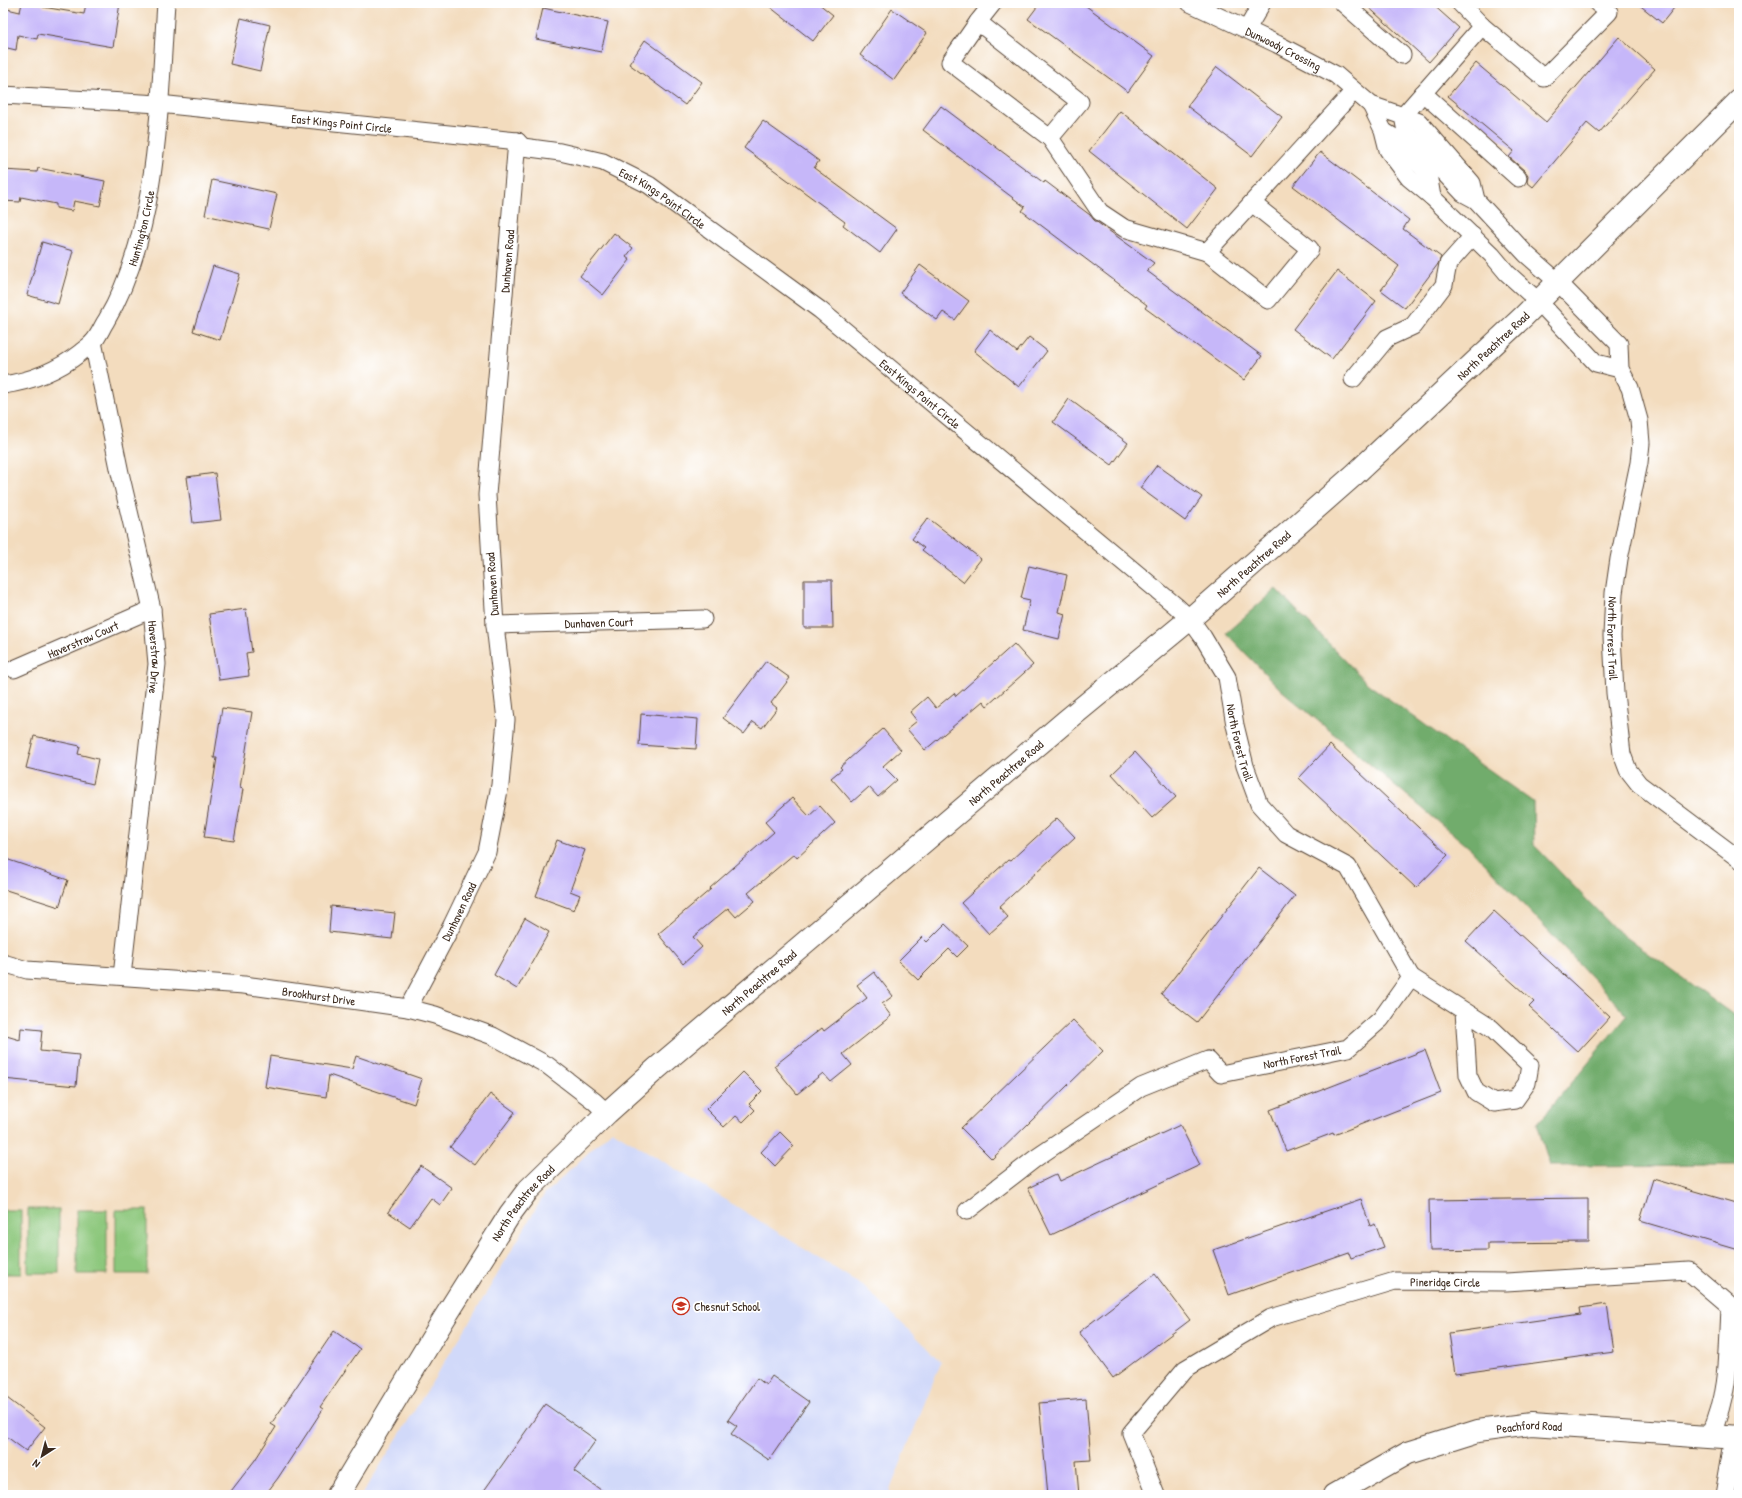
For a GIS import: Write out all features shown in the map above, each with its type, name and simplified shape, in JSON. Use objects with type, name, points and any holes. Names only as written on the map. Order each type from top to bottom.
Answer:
[{"type":"street","name":"Huntington Circle","points":[[3,384],[42,376],[69,362],[93,342],[117,303],[134,260],[150,189],[159,104],[166,3]]},
{"type":"street","points":[[993,3],[950,62],[1050,138],[1100,212],[1124,228],[1207,252],[1268,300],[1310,249],[1252,203]]},
{"type":"street","name":"Dunwoody Crossing","points":[[1190,3],[1247,29],[1336,75],[1371,105],[1418,122],[1458,166],[1472,184],[1476,200],[1526,254],[1558,282]]},
{"type":"street","points":[[1247,29],[1262,3]]},
{"type":"street","points":[[1343,3],[1402,55]]},
{"type":"street","points":[[1460,3],[1482,26],[1544,78],[1608,12],[1597,3]]},
{"type":"street","points":[[978,22],[1080,102],[1050,138]]},
{"type":"street","points":[[1403,116],[1482,26]]},
{"type":"street","points":[[1207,252],[1354,90]]},
{"type":"street","points":[[1424,93],[1518,178]]},
{"type":"street","name":"East Kings Point Circle","points":[[3,95],[159,104],[517,141],[523,147],[560,152],[603,162],[649,185],[820,310],[1190,619]]},
{"type":"street","name":"North Peachtree Road","points":[[338,1495],[442,1322],[510,1214],[528,1190],[607,1113],[656,1069],[1042,741],[1190,619],[1354,475],[1539,302],[1739,102]]},
{"type":"street","name":"Dunwoody Crossing","points":[[1371,105],[1383,130],[1396,138],[1428,174],[1432,196],[1492,255],[1507,273],[1539,302]]},
{"type":"street","name":"Dunhaven Road","points":[[408,1008],[452,925],[487,852],[500,785],[506,720],[495,625],[487,495],[517,141]]},
{"type":"street","points":[[1353,379],[1387,338],[1413,326],[1444,285],[1448,264],[1473,236]]},
{"type":"street","name":"North Forrest Trail","points":[[1558,282],[1619,344],[1620,369],[1630,388],[1639,420],[1641,443],[1639,463],[1619,559],[1612,619],[1616,693],[1622,754],[1628,770],[1639,784],[1739,859]]},
{"type":"street","points":[[1539,302],[1596,363],[1620,369]]},
{"type":"street","name":"Haverstraw Drive","points":[[93,342],[120,474],[152,609],[157,664],[122,976]]},
{"type":"street","name":"Haverstraw Court","points":[[14,669],[152,609]]},
{"type":"street","name":"Dunhaven Court","points":[[495,625],[702,619]]},
{"type":"street","name":"North Forest Trail","points":[[967,1211],[1036,1158],[1141,1087],[1208,1060],[1221,1074],[1348,1048],[1381,1019],[1411,977],[1348,867],[1286,834],[1259,804],[1245,766],[1235,725],[1227,677],[1203,637],[1190,619]]},
{"type":"street","name":"Brookhurst Drive","points":[[3,963],[27,970],[244,985],[408,1008],[435,1015],[493,1036],[547,1065],[594,1101],[607,1113]]},
{"type":"street","points":[[1411,977],[1491,1028],[1530,1065],[1527,1083],[1515,1100],[1494,1103],[1476,1092],[1468,1075],[1464,1011]]},
{"type":"street","name":"Pineridge Circle","points":[[1156,1495],[1131,1433],[1185,1369],[1271,1318],[1395,1281],[1506,1282],[1689,1271],[1730,1306],[1726,1383],[1716,1421],[1710,1435]]},
{"type":"street","name":"Peachford Road","points":[[1334,1495],[1408,1453],[1478,1431],[1531,1424],[1736,1437]]},
{"type":"street","points":[[1724,1495],[1736,1437]]},
{"type":"shaded area","name":"Chesnut School","points":[[612,1130],[865,1287],[941,1362],[888,1495],[362,1495],[467,1326],[544,1195]]},
{"type":"green space","points":[[1276,589],[1368,684],[1533,802],[1534,845],[1615,929],[1739,1019],[1739,1165],[1550,1166],[1537,1124],[1627,1015],[1471,849],[1280,689],[1226,633]]},
{"type":"green space","points":[[28,1209],[59,1209],[59,1273],[28,1273]]},
{"type":"green space","points":[[3,1210],[21,1210],[21,1274],[3,1274]]},
{"type":"green space","points":[[77,1210],[107,1210],[107,1274],[77,1274]]},
{"type":"green space","points":[[116,1210],[147,1210],[147,1274],[116,1274]]},
{"type":"building","points":[[22,3],[33,3],[44,5],[43,7],[84,14],[86,3],[120,3],[113,47],[38,34],[37,39],[18,35],[16,50],[3,47],[3,8],[20,12]]},
{"type":"building","points":[[765,3],[818,3],[833,15],[813,41]]},
{"type":"building","points":[[1040,3],[1082,3],[1154,56],[1128,92],[1028,19]]},
{"type":"building","points":[[1364,3],[1431,3],[1459,28],[1429,62]]},
{"type":"building","points":[[1637,3],[1678,3],[1662,23]]},
{"type":"building","points":[[543,8],[608,22],[601,52],[536,39]]},
{"type":"building","points":[[892,9],[927,33],[894,80],[860,55]]},
{"type":"building","points":[[241,18],[270,25],[260,71],[230,64]]},
{"type":"building","points":[[1619,37],[1655,69],[1599,133],[1587,123],[1533,187],[1527,182],[1528,175],[1525,171],[1509,157],[1514,151],[1448,96],[1476,63],[1546,122]]},
{"type":"building","points":[[645,40],[702,82],[685,105],[629,64]]},
{"type":"building","points":[[1217,67],[1282,117],[1252,156],[1187,106]]},
{"type":"building","points":[[941,106],[1044,183],[1045,181],[1090,215],[1094,220],[1154,263],[1147,271],[1262,356],[1244,380],[1145,308],[1147,305],[1022,211],[1025,207],[923,130]]},
{"type":"building","points":[[1120,111],[1218,189],[1187,229],[1089,151]]},
{"type":"building","points":[[763,121],[819,161],[814,168],[897,229],[880,253],[843,225],[845,222],[744,148]]},
{"type":"building","points":[[1320,152],[1409,220],[1403,229],[1441,257],[1438,264],[1405,308],[1381,290],[1399,266],[1293,186]]},
{"type":"building","points":[[38,168],[105,181],[100,206],[74,201],[72,211],[56,208],[56,204],[21,197],[20,202],[3,201],[3,170],[37,172]]},
{"type":"building","points":[[212,180],[277,194],[269,229],[205,215]]},
{"type":"building","points":[[614,233],[633,248],[626,257],[630,260],[603,295],[580,276]]},
{"type":"building","points":[[42,242],[73,251],[58,304],[27,295]]},
{"type":"building","points":[[920,265],[969,301],[955,320],[943,312],[937,320],[900,293]]},
{"type":"building","points":[[213,266],[240,274],[220,340],[193,331]]},
{"type":"building","points":[[1337,271],[1376,301],[1332,359],[1293,329]]},
{"type":"building","points":[[990,330],[1017,352],[1029,337],[1047,351],[1019,387],[974,351]]},
{"type":"building","points":[[1069,399],[1128,443],[1112,465],[1053,422]]},
{"type":"building","points":[[1157,465],[1202,497],[1185,521],[1140,488]]},
{"type":"building","points":[[215,473],[221,520],[193,523],[187,477]]},
{"type":"building","points":[[928,518],[981,559],[963,582],[922,550],[924,548],[912,539]]},
{"type":"building","points":[[1029,566],[1067,575],[1059,612],[1065,614],[1059,639],[1023,630],[1030,600],[1021,598]]},
{"type":"building","points":[[804,580],[832,580],[833,628],[804,628]]},
{"type":"building","points":[[246,609],[252,652],[246,653],[249,676],[219,680],[209,614]]},
{"type":"building","points":[[1014,644],[1033,665],[987,706],[983,701],[925,750],[907,729],[917,721],[910,712],[927,697],[936,708],[954,693],[956,696]]},
{"type":"building","points":[[766,661],[790,678],[771,703],[777,708],[762,728],[753,722],[744,734],[723,718]]},
{"type":"building","points":[[222,708],[252,712],[240,788],[243,789],[234,841],[204,837],[217,758],[214,758]]},
{"type":"building","points":[[641,714],[698,719],[696,749],[639,745]]},
{"type":"building","points":[[883,729],[901,750],[883,766],[897,780],[878,797],[869,787],[852,802],[831,778],[842,769],[840,767]]},
{"type":"building","points":[[34,736],[80,746],[78,754],[98,759],[93,784],[26,768]]},
{"type":"building","points":[[1330,745],[1448,855],[1416,888],[1299,778]]},
{"type":"building","points":[[1135,752],[1176,797],[1152,818],[1112,774]]},
{"type":"building","points":[[792,798],[809,816],[820,806],[835,823],[797,858],[794,854],[748,893],[755,901],[736,917],[728,908],[693,937],[702,947],[683,964],[658,934],[711,889],[710,888],[774,832],[765,822]]},
{"type":"building","points":[[1057,818],[1075,837],[999,907],[1008,917],[989,934],[961,903]]},
{"type":"building","points":[[557,840],[585,850],[570,891],[580,895],[574,910],[536,896]]},
{"type":"building","points":[[3,858],[68,880],[59,907],[3,889]]},
{"type":"building","points":[[1259,868],[1295,896],[1197,1022],[1161,994]]},
{"type":"building","points":[[331,906],[395,913],[392,939],[329,932]]},
{"type":"building","points":[[1494,911],[1610,1017],[1578,1052],[1529,1007],[1534,1002],[1466,941]]},
{"type":"building","points":[[525,918],[549,932],[517,989],[494,975]]},
{"type":"building","points":[[945,924],[968,946],[957,957],[949,949],[918,980],[898,961],[922,937],[927,942]]},
{"type":"building","points":[[874,972],[893,996],[882,1004],[891,1016],[843,1054],[852,1065],[831,1082],[823,1073],[797,1094],[774,1066],[822,1028],[824,1031],[867,998],[857,985]]},
{"type":"building","points":[[1073,1020],[1103,1051],[992,1159],[961,1128]]},
{"type":"building","points":[[21,1028],[42,1030],[40,1051],[79,1055],[76,1086],[3,1079],[3,1035],[20,1040]]},
{"type":"building","points":[[1425,1050],[1441,1093],[1334,1135],[1333,1133],[1286,1151],[1270,1110]]},
{"type":"building","points":[[270,1056],[352,1069],[356,1056],[422,1079],[414,1104],[329,1075],[326,1097],[265,1087]]},
{"type":"building","points":[[743,1072],[762,1091],[749,1104],[755,1110],[743,1122],[736,1116],[724,1127],[706,1109]]},
{"type":"building","points":[[490,1094],[515,1112],[475,1165],[450,1147]]},
{"type":"building","points":[[1180,1125],[1200,1165],[1051,1235],[1028,1188],[1057,1174],[1060,1181]]},
{"type":"building","points":[[780,1132],[794,1146],[775,1166],[761,1152]]},
{"type":"building","points":[[421,1166],[452,1188],[440,1205],[431,1198],[410,1227],[388,1212]]},
{"type":"building","points":[[1653,1179],[1739,1204],[1739,1250],[1640,1221]]},
{"type":"building","points":[[1588,1198],[1588,1242],[1488,1243],[1488,1250],[1430,1251],[1429,1200]]},
{"type":"building","points":[[1361,1199],[1370,1226],[1375,1224],[1384,1247],[1351,1258],[1349,1253],[1229,1295],[1213,1250]]},
{"type":"building","points":[[1155,1274],[1190,1320],[1113,1378],[1079,1332]]},
{"type":"building","points":[[1607,1304],[1614,1352],[1455,1374],[1449,1333],[1581,1314],[1580,1308]]},
{"type":"building","points":[[334,1331],[360,1349],[320,1407],[323,1409],[278,1478],[265,1495],[228,1495],[255,1460],[276,1427],[271,1424]]},
{"type":"building","points":[[772,1376],[809,1402],[769,1460],[731,1434],[737,1426],[728,1420],[757,1378],[766,1385]]},
{"type":"building","points":[[3,1395],[45,1427],[26,1451],[3,1434]]},
{"type":"building","points":[[1086,1399],[1091,1460],[1076,1461],[1079,1495],[1048,1495],[1039,1403]]},
{"type":"building","points":[[545,1404],[596,1440],[574,1471],[608,1495],[481,1495]]},
{"type":"place","name":"Chesnut School","points":[[681,1306]]}]
